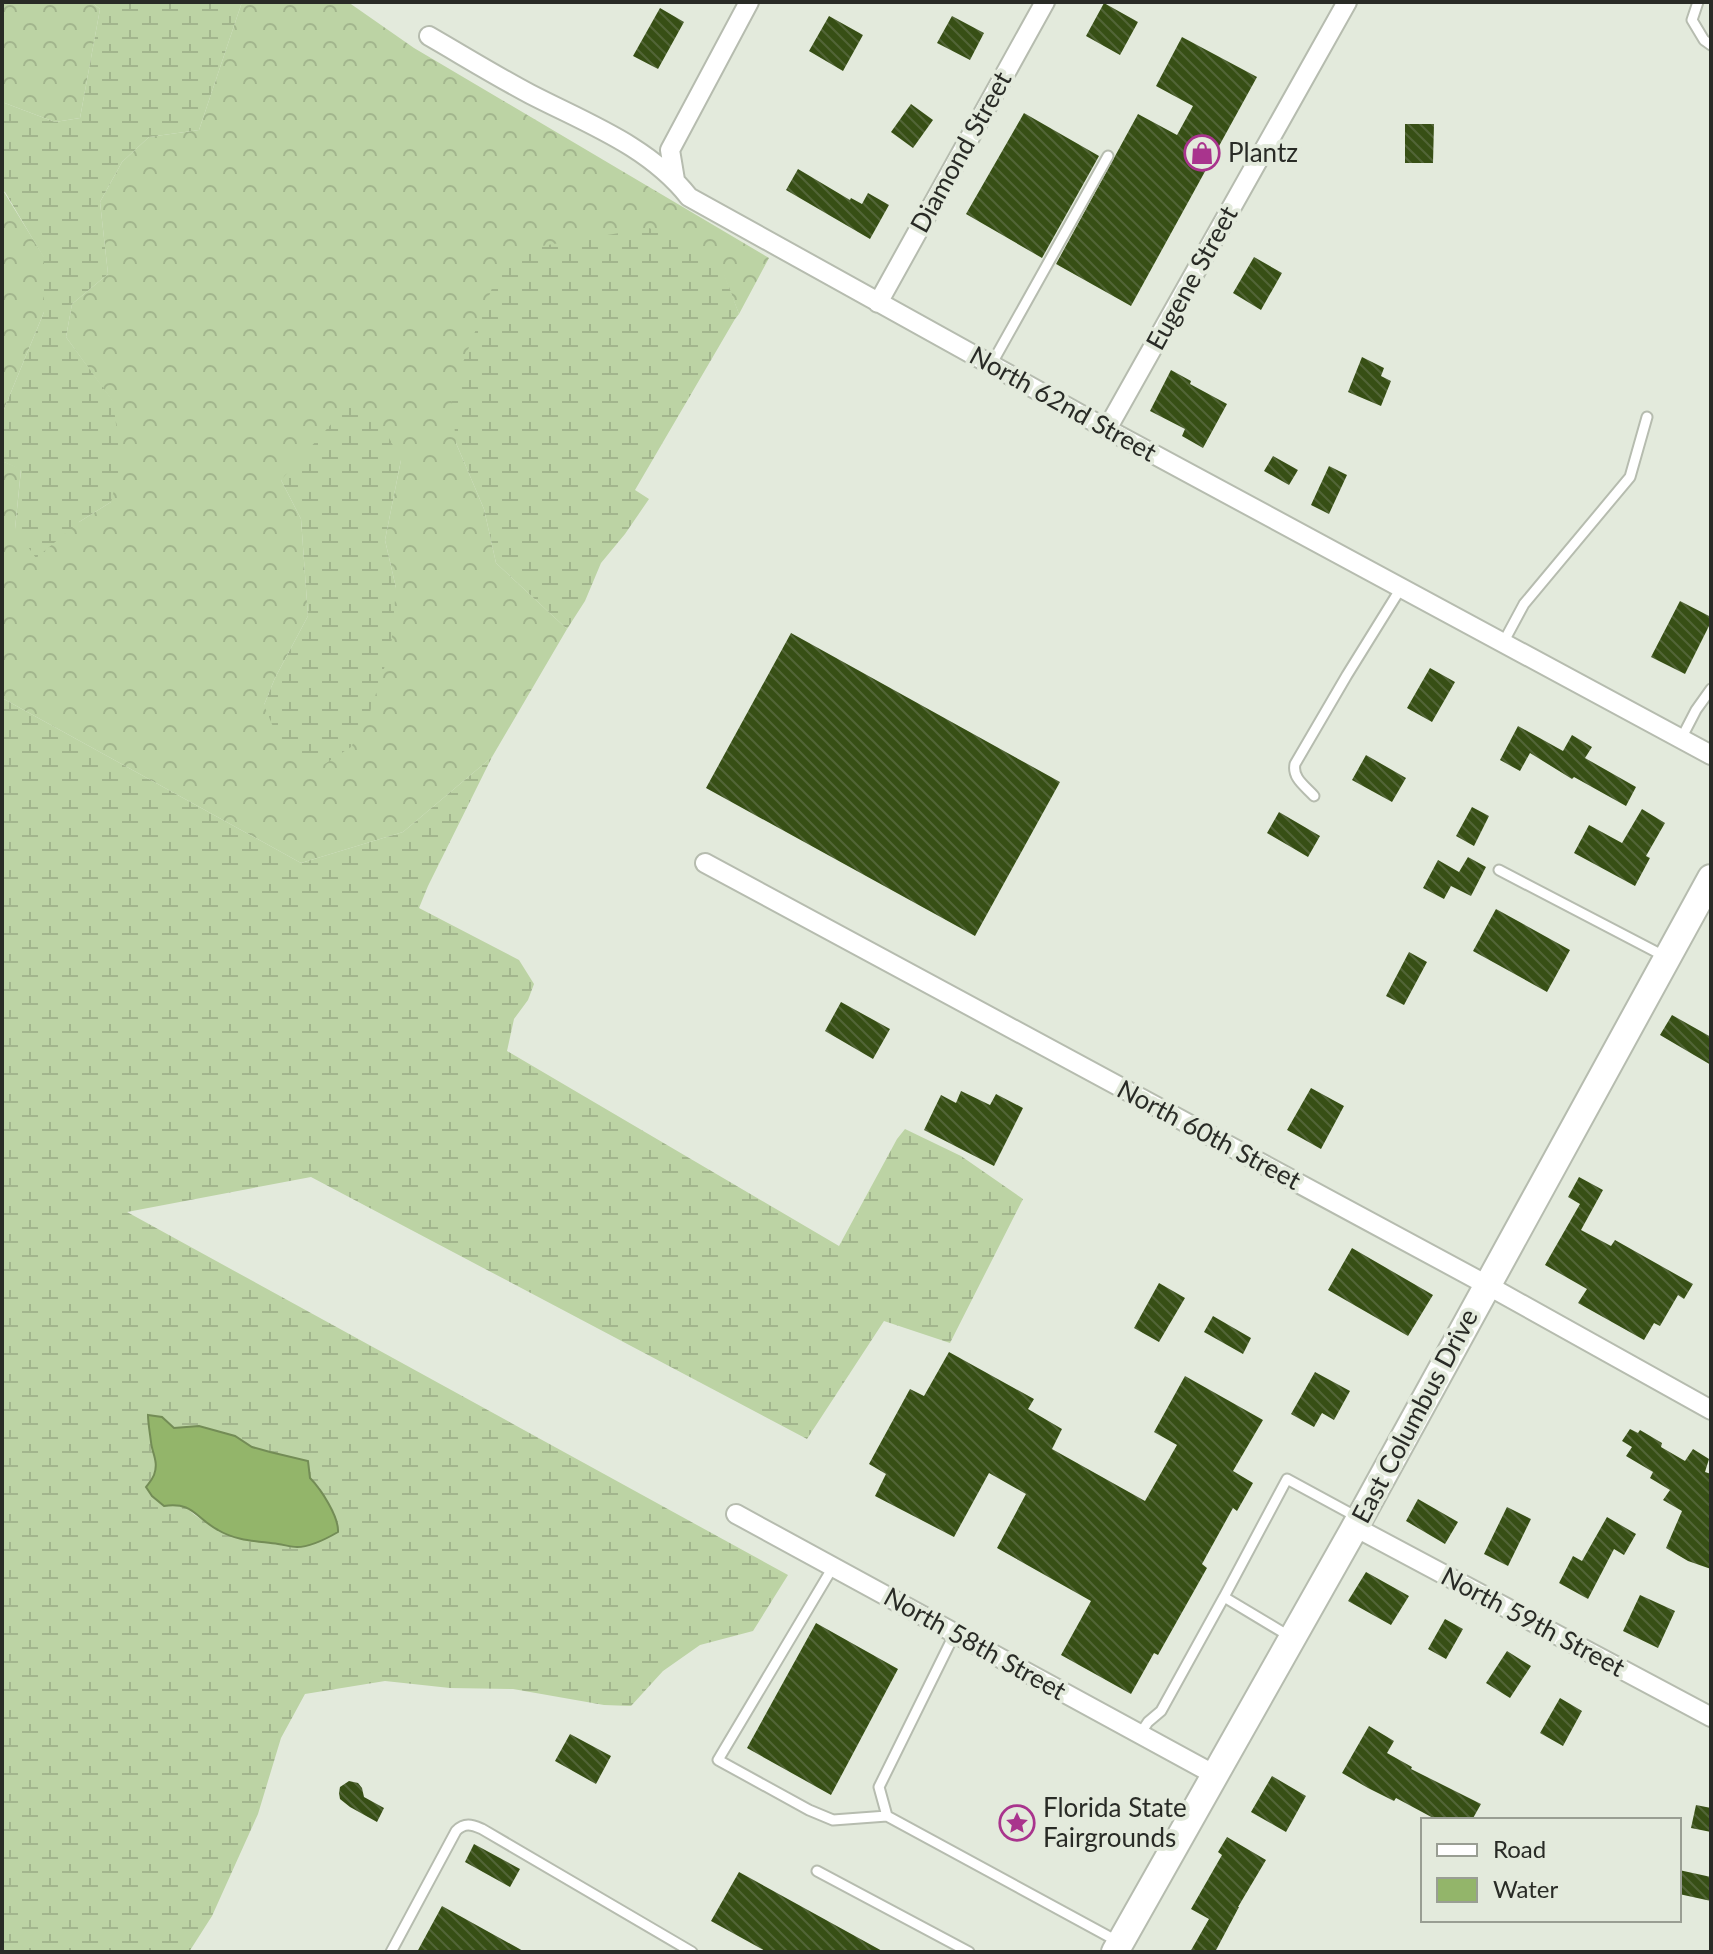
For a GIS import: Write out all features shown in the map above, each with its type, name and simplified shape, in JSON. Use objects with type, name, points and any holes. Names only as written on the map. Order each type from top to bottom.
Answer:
[{"type":"main road","name":"East Columbus Drive","points":[[1118,1947],[1357,1523],[1711,878]]},
{"type":"street","points":[[675,180],[670,150],[749,2]]},
{"type":"street","name":"Diamond Street","points":[[878,303],[1045,2]]},
{"type":"street","name":"Eugene Street","points":[[1107,429],[1347,2]]},
{"type":"street","name":"North 62nd Street","points":[[429,36],[527,93],[625,141],[675,180],[689,197],[878,303],[1711,755]]},
{"type":"street","name":"North 60th Street","points":[[705,863],[1487,1285],[1711,1410]]},
{"type":"street","name":"North 58th Street","points":[[736,1514],[1215,1775]]},
{"type":"street","name":"North 59th Street","points":[[1357,1523],[1711,1717]]},
{"type":"lane","points":[[1698,2],[1692,20],[1704,40],[1711,45]]},
{"type":"lane","points":[[991,365],[1108,156]]},
{"type":"lane","points":[[1503,643],[1524,604],[1630,477],[1647,417]]},
{"type":"lane","points":[[1314,796],[1296,777],[1295,764],[1401,588]]},
{"type":"lane","points":[[1681,739],[1711,689]]},
{"type":"lane","points":[[1499,870],[1667,958]]},
{"type":"lane","points":[[1140,1734],[1161,1711],[1287,1479],[1357,1523]]},
{"type":"lane","points":[[833,1567],[718,1760],[833,1820],[887,1816],[1118,1947]]},
{"type":"lane","points":[[1224,1597],[1292,1638]]},
{"type":"lane","points":[[887,1816],[879,1787],[955,1633]]},
{"type":"lane","points":[[391,1952],[456,1831],[470,1824],[692,1952]]},
{"type":"lane","points":[[817,1871],[969,1952]]},
{"type":"green space","points":[[2,2],[91,2],[100,9],[80,118],[55,122],[2,102]]},
{"type":"green space","points":[[91,2],[242,2],[199,130],[149,137],[122,162],[100,202],[108,274],[72,304],[66,337],[113,401],[121,463],[111,502],[79,522],[36,558],[15,529],[21,470],[2,461],[2,414],[44,312],[44,258],[2,191],[2,102],[55,122],[80,118],[100,9]]},
{"type":"green space","points":[[242,2],[348,2],[414,48],[769,258],[739,314],[718,260],[456,443],[484,509],[496,563],[567,629],[492,757],[403,832],[301,863],[2,698],[2,461],[21,469],[15,529],[79,522],[111,502],[113,402],[66,337],[72,304],[108,274],[100,202],[122,162],[149,137],[199,130]],"holes":[[[401,460],[385,540],[396,588],[264,705],[308,616],[301,519],[281,480]]]},
{"type":"green space","points":[[2,191],[44,257],[44,312],[2,414]]},
{"type":"green space","points":[[649,228],[719,260],[739,314],[635,490],[649,499],[601,563],[585,601],[567,629],[496,563],[484,509],[456,443],[451,393],[498,273],[524,249]]},
{"type":"green space","points":[[352,401],[383,427],[401,460],[385,540],[396,588],[391,647],[369,715],[351,747],[323,765],[284,753],[264,705],[308,616],[301,519],[281,480]]},
{"type":"green space","points":[[2,698],[301,863],[403,832],[492,757],[419,908],[519,960],[534,984],[528,1000],[514,1019],[507,1051],[839,1246],[905,1129],[961,1156],[1023,1199],[950,1343],[884,1321],[807,1439],[311,1177],[127,1212],[788,1575],[753,1631],[700,1645],[663,1671],[631,1706],[604,1705],[513,1689],[450,1688],[385,1681],[305,1694],[281,1738],[258,1814],[212,1916],[189,1952],[2,1952]],"holes":[[[162,1417],[174,1428],[200,1426],[235,1436],[252,1447],[308,1461],[310,1478],[320,1488],[338,1524],[307,1546],[287,1545],[211,1523],[184,1506],[164,1506],[155,1474],[151,1434]]]},
{"type":"water","points":[[148,1415],[162,1417],[174,1428],[199,1426],[235,1436],[252,1447],[308,1461],[310,1478],[336,1519],[338,1532],[318,1542],[292,1547],[232,1536],[210,1525],[188,1508],[164,1506],[146,1487],[156,1466]]},
{"type":"building","points":[[1104,3],[1138,22],[1120,55],[1086,36]]},
{"type":"building","points":[[660,8],[684,22],[658,69],[633,56]]},
{"type":"building","points":[[829,16],[863,35],[843,71],[809,51]]},
{"type":"building","points":[[952,16],[984,33],[970,60],[937,43]]},
{"type":"building","points":[[1182,37],[1257,77],[1131,306],[1056,264],[1138,114],[1177,135],[1193,106],[1156,86]]},
{"type":"building","points":[[911,104],[933,120],[913,148],[891,132]]},
{"type":"building","points":[[1024,113],[1099,156],[1042,258],[966,214]]},
{"type":"building","points":[[1405,124],[1434,124],[1433,163],[1405,163]]},
{"type":"building","points":[[798,169],[850,200],[862,204],[868,193],[889,205],[870,239],[786,190]]},
{"type":"building","points":[[1254,257],[1282,273],[1261,310],[1233,293]]},
{"type":"building","points":[[1362,357],[1384,368],[1381,376],[1391,381],[1381,406],[1348,392]]},
{"type":"building","points":[[1171,370],[1227,404],[1203,448],[1182,436],[1185,429],[1150,411]]},
{"type":"building","points":[[1273,456],[1298,470],[1289,485],[1264,471]]},
{"type":"building","points":[[1329,466],[1347,475],[1329,514],[1311,505]]},
{"type":"building","points":[[1680,601],[1711,617],[1685,674],[1651,657]]},
{"type":"building","points":[[791,633],[1060,782],[975,936],[706,788]]},
{"type":"building","points":[[1430,668],[1455,682],[1432,722],[1407,708]]},
{"type":"building","points":[[1518,726],[1563,751],[1572,735],[1592,747],[1585,758],[1636,787],[1626,806],[1574,777],[1572,779],[1530,753],[1520,771],[1500,760]]},
{"type":"building","points":[[1366,755],[1406,778],[1392,802],[1352,780]]},
{"type":"building","points":[[1472,807],[1489,816],[1474,846],[1456,836]]},
{"type":"building","points":[[1642,809],[1665,823],[1646,856],[1650,858],[1635,886],[1574,853],[1589,825],[1622,843]]},
{"type":"building","points":[[1279,812],[1320,836],[1308,857],[1267,833]]},
{"type":"building","points":[[1468,857],[1486,867],[1471,896],[1451,886],[1444,899],[1423,888],[1438,860],[1459,872]]},
{"type":"building","points":[[1496,909],[1570,950],[1547,992],[1473,951]]},
{"type":"building","points":[[1409,952],[1427,962],[1404,1005],[1386,996]]},
{"type":"building","points":[[841,1002],[890,1029],[873,1059],[825,1031]]},
{"type":"building","points":[[1672,1015],[1711,1037],[1711,1065],[1660,1035]]},
{"type":"building","points":[[1311,1088],[1344,1106],[1321,1149],[1287,1130]]},
{"type":"building","points":[[961,1091],[990,1105],[996,1094],[1023,1108],[994,1166],[924,1130],[941,1095],[956,1103]]},
{"type":"building","points":[[1579,1177],[1603,1190],[1581,1230],[1611,1246],[1615,1240],[1693,1284],[1684,1299],[1678,1295],[1660,1326],[1654,1323],[1644,1340],[1578,1303],[1587,1289],[1545,1265],[1580,1204],[1568,1197]]},
{"type":"building","points":[[1352,1248],[1433,1295],[1408,1336],[1328,1290]]},
{"type":"building","points":[[1159,1283],[1185,1298],[1159,1342],[1134,1328]]},
{"type":"building","points":[[1213,1316],[1251,1338],[1243,1354],[1204,1332]]},
{"type":"building","points":[[949,1352],[1034,1399],[1028,1409],[1062,1429],[1052,1449],[1145,1501],[1177,1445],[1154,1432],[1185,1376],[1263,1420],[1233,1471],[1253,1483],[1237,1511],[1233,1508],[1202,1564],[1207,1568],[1158,1655],[1154,1653],[1131,1694],[1061,1655],[1091,1601],[997,1548],[1026,1494],[989,1473],[954,1537],[875,1496],[886,1474],[869,1464],[910,1389],[924,1396]]},
{"type":"building","points":[[1315,1372],[1350,1391],[1334,1420],[1322,1413],[1314,1427],[1291,1414]]},
{"type":"building","points":[[1630,1429],[1638,1433],[1640,1430],[1685,1461],[1693,1449],[1709,1459],[1705,1472],[1711,1474],[1711,1569],[1688,1561],[1666,1548],[1682,1511],[1663,1500],[1670,1490],[1650,1478],[1653,1472],[1626,1456],[1632,1447],[1622,1441]]},
{"type":"building","points":[[1418,1499],[1458,1522],[1445,1544],[1406,1521]]},
{"type":"building","points":[[1507,1507],[1531,1519],[1508,1566],[1484,1554]]},
{"type":"building","points":[[1607,1517],[1636,1534],[1624,1555],[1614,1549],[1588,1599],[1559,1583],[1573,1556],[1582,1561]]},
{"type":"building","points":[[1366,1572],[1409,1596],[1391,1625],[1348,1601]]},
{"type":"building","points":[[1640,1595],[1675,1611],[1658,1648],[1623,1631]]},
{"type":"building","points":[[1445,1619],[1463,1629],[1446,1659],[1428,1649]]},
{"type":"building","points":[[816,1623],[898,1669],[831,1795],[747,1748]]},
{"type":"building","points":[[1507,1651],[1531,1666],[1510,1698],[1486,1683]]},
{"type":"building","points":[[1560,1698],[1582,1711],[1563,1746],[1540,1733]]},
{"type":"building","points":[[1369,1726],[1394,1741],[1387,1753],[1411,1769],[1481,1804],[1473,1818],[1433,1818],[1342,1773]]},
{"type":"building","points":[[570,1734],[611,1756],[596,1784],[555,1761]]},
{"type":"building","points":[[1272,1776],[1306,1796],[1286,1832],[1251,1812]]},
{"type":"building","points":[[349,1781],[358,1783],[364,1797],[384,1808],[377,1822],[340,1799],[340,1787]]},
{"type":"building","points":[[1696,1805],[1711,1808],[1711,1832],[1691,1828]]},
{"type":"building","points":[[1227,1837],[1266,1860],[1215,1952],[1190,1952],[1209,1919],[1191,1909],[1222,1855],[1218,1852]]},
{"type":"building","points":[[474,1844],[520,1869],[510,1887],[465,1862]]},
{"type":"building","points":[[1681,1870],[1711,1877],[1711,1901],[1681,1894]]},
{"type":"building","points":[[739,1872],[884,1952],[767,1952],[711,1921]]},
{"type":"building","points":[[442,1906],[525,1952],[417,1952]]},
{"type":"place","name":"Plantz","points":[[1202,153]]},
{"type":"place","name":"Florida State Fairgrounds","points":[[1017,1823]]}]
